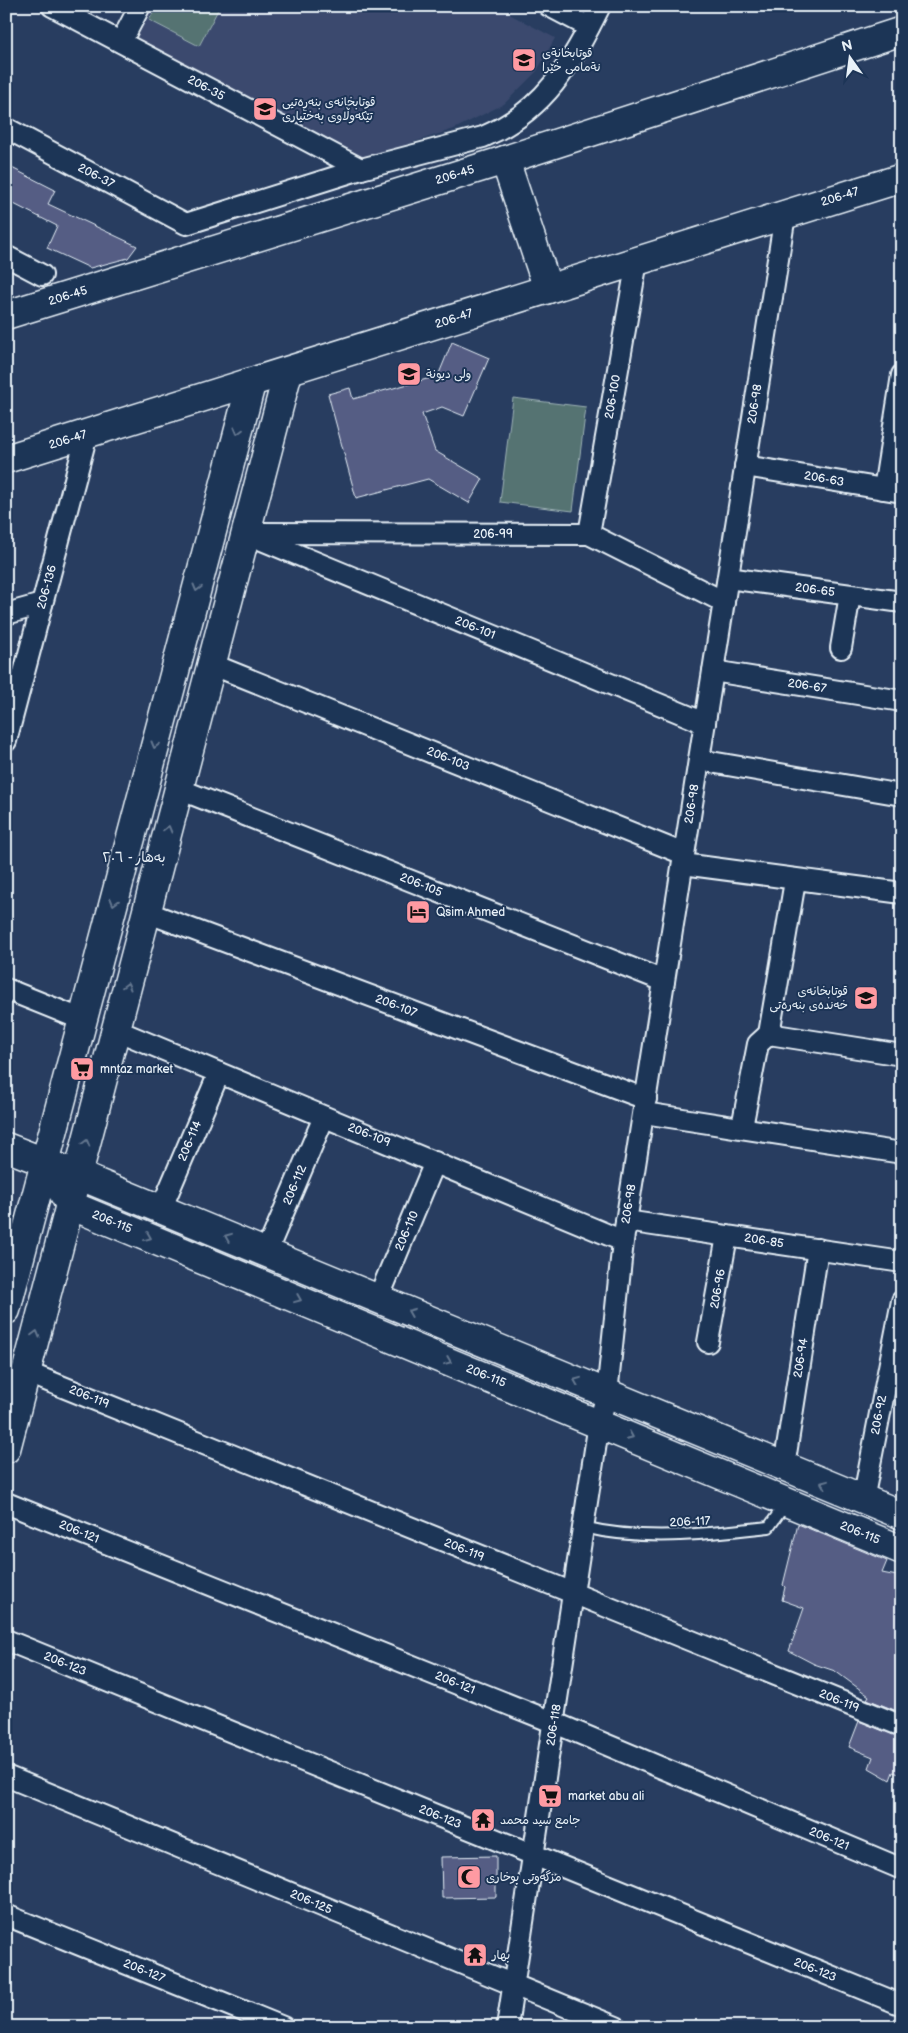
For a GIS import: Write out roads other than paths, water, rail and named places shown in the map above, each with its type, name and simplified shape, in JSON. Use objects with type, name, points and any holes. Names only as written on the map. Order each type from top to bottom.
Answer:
[{"type":"street","name":"206-35","points":[[52,6],[361,169]]},
{"type":"street","points":[[121,42],[140,6]]},
{"type":"street","points":[[549,6],[589,27]]},
{"type":"street","points":[[361,169],[482,137],[500,130],[539,101],[555,84],[600,6]]},
{"type":"street","name":"206-45","points":[[6,315],[504,160],[902,31]]},
{"type":"street","name":"206-37","points":[[6,128],[186,224],[361,169]]},
{"type":"street","points":[[500,130],[504,160],[548,289]]},
{"type":"street","name":"206-47","points":[[6,459],[251,384],[902,178]]},
{"type":"street","name":"206-98","points":[[599,1423],[607,1394],[626,1221],[785,215]]},
{"type":"street","points":[[6,256],[42,275]]},
{"type":"street","name":"206-100","points":[[589,534],[637,261]]},
{"type":"street","points":[[6,1449],[288,372]]},
{"type":"street","points":[[893,491],[902,375]]},
{"type":"street","points":[[6,1310],[251,384]]},
{"type":"street","name":"206-136","points":[[6,741],[87,434]]},
{"type":"street","name":"206-63","points":[[745,466],[893,491]]},
{"type":"street","name":"206-99","points":[[246,534],[589,534],[724,602]]},
{"type":"street","name":"206-101","points":[[246,534],[705,724]]},
{"type":"street","name":"206-65","points":[[728,578],[902,602]]},
{"type":"street","points":[[841,648],[850,595]]},
{"type":"street","points":[[6,614],[42,604]]},
{"type":"street","name":"206-103","points":[[212,664],[683,859],[795,880],[902,893]]},
{"type":"street","name":"206-67","points":[[713,671],[902,701]]},
{"type":"street","points":[[699,760],[901,793]]},
{"type":"street","name":"206-105","points":[[179,789],[664,981]]},
{"type":"street","points":[[742,1126],[758,1044],[770,1034],[795,880]]},
{"type":"street","name":"206-107","points":[[146,912],[645,1106],[742,1126],[902,1153]]},
{"type":"street","points":[[6,990],[83,1020]]},
{"type":"street","name":"206-109","points":[[116,1030],[623,1241]]},
{"type":"street","points":[[770,1034],[902,1056]]},
{"type":"street","name":"206-114","points":[[161,1209],[219,1073]]},
{"type":"street","name":"206-112","points":[[266,1253],[324,1117]]},
{"type":"street","points":[[6,1147],[78,1174],[902,1515]]},
{"type":"street","points":[[45,1162],[70,1205]]},
{"type":"street","name":"206-110","points":[[378,1299],[435,1162]]},
{"type":"street","name":"206-115","points":[[70,1205],[902,1550]]},
{"type":"street","name":"206-85","points":[[626,1221],[902,1262]]},
{"type":"street","name":"206-96","points":[[708,1342],[727,1236]]},
{"type":"street","name":"206-94","points":[[784,1467],[818,1249]]},
{"type":"street","name":"206-92","points":[[863,1500],[902,1301]]},
{"type":"street","name":"206-119","points":[[26,1372],[902,1726]]},
{"type":"street","name":"206-118","points":[[507,2027],[532,1854],[555,1723],[599,1423]]},
{"type":"street","name":"206-121","points":[[6,1503],[555,1723],[902,1869]]},
{"type":"street","name":"206-123","points":[[6,1640],[902,2005]]},
{"type":"street","name":"206-125","points":[[6,1776],[616,2027]]},
{"type":"street","name":"206-127","points":[[6,1915],[283,2027]]},
{"type":"lane","name":"206-117","points":[[583,1527],[605,1532],[640,1536],[686,1535],[769,1527],[786,1503]]},
{"type":"place","name":"قوتابخانةى نةمامى خێرا","points":[[524,60]]},
{"type":"place","name":"قوتابخانەی بنەڕەتیی تێکەوڵاوی بەختیاری","points":[[265,109]]},
{"type":"place","name":"ولی دیونة","points":[[409,374]]},
{"type":"place","name":"Qsim Ahmed","points":[[418,912]]},
{"type":"place","name":"قوتابخانەی خەندەی بنەرەتی","points":[[866,998]]},
{"type":"place","name":"mntaz market","points":[[82,1069]]},
{"type":"place","name":"market abu ali","points":[[550,1796]]},
{"type":"place","name":"جامع سيد محمد","points":[[483,1820]]},
{"type":"place","name":"مزگەوتی بوخاری","points":[[469,1877]]},
{"type":"place","name":"بهار","points":[[475,1955]]},
{"type":"district","name":"بەهار - ٢٠٦","points":[[134,857]]}]
